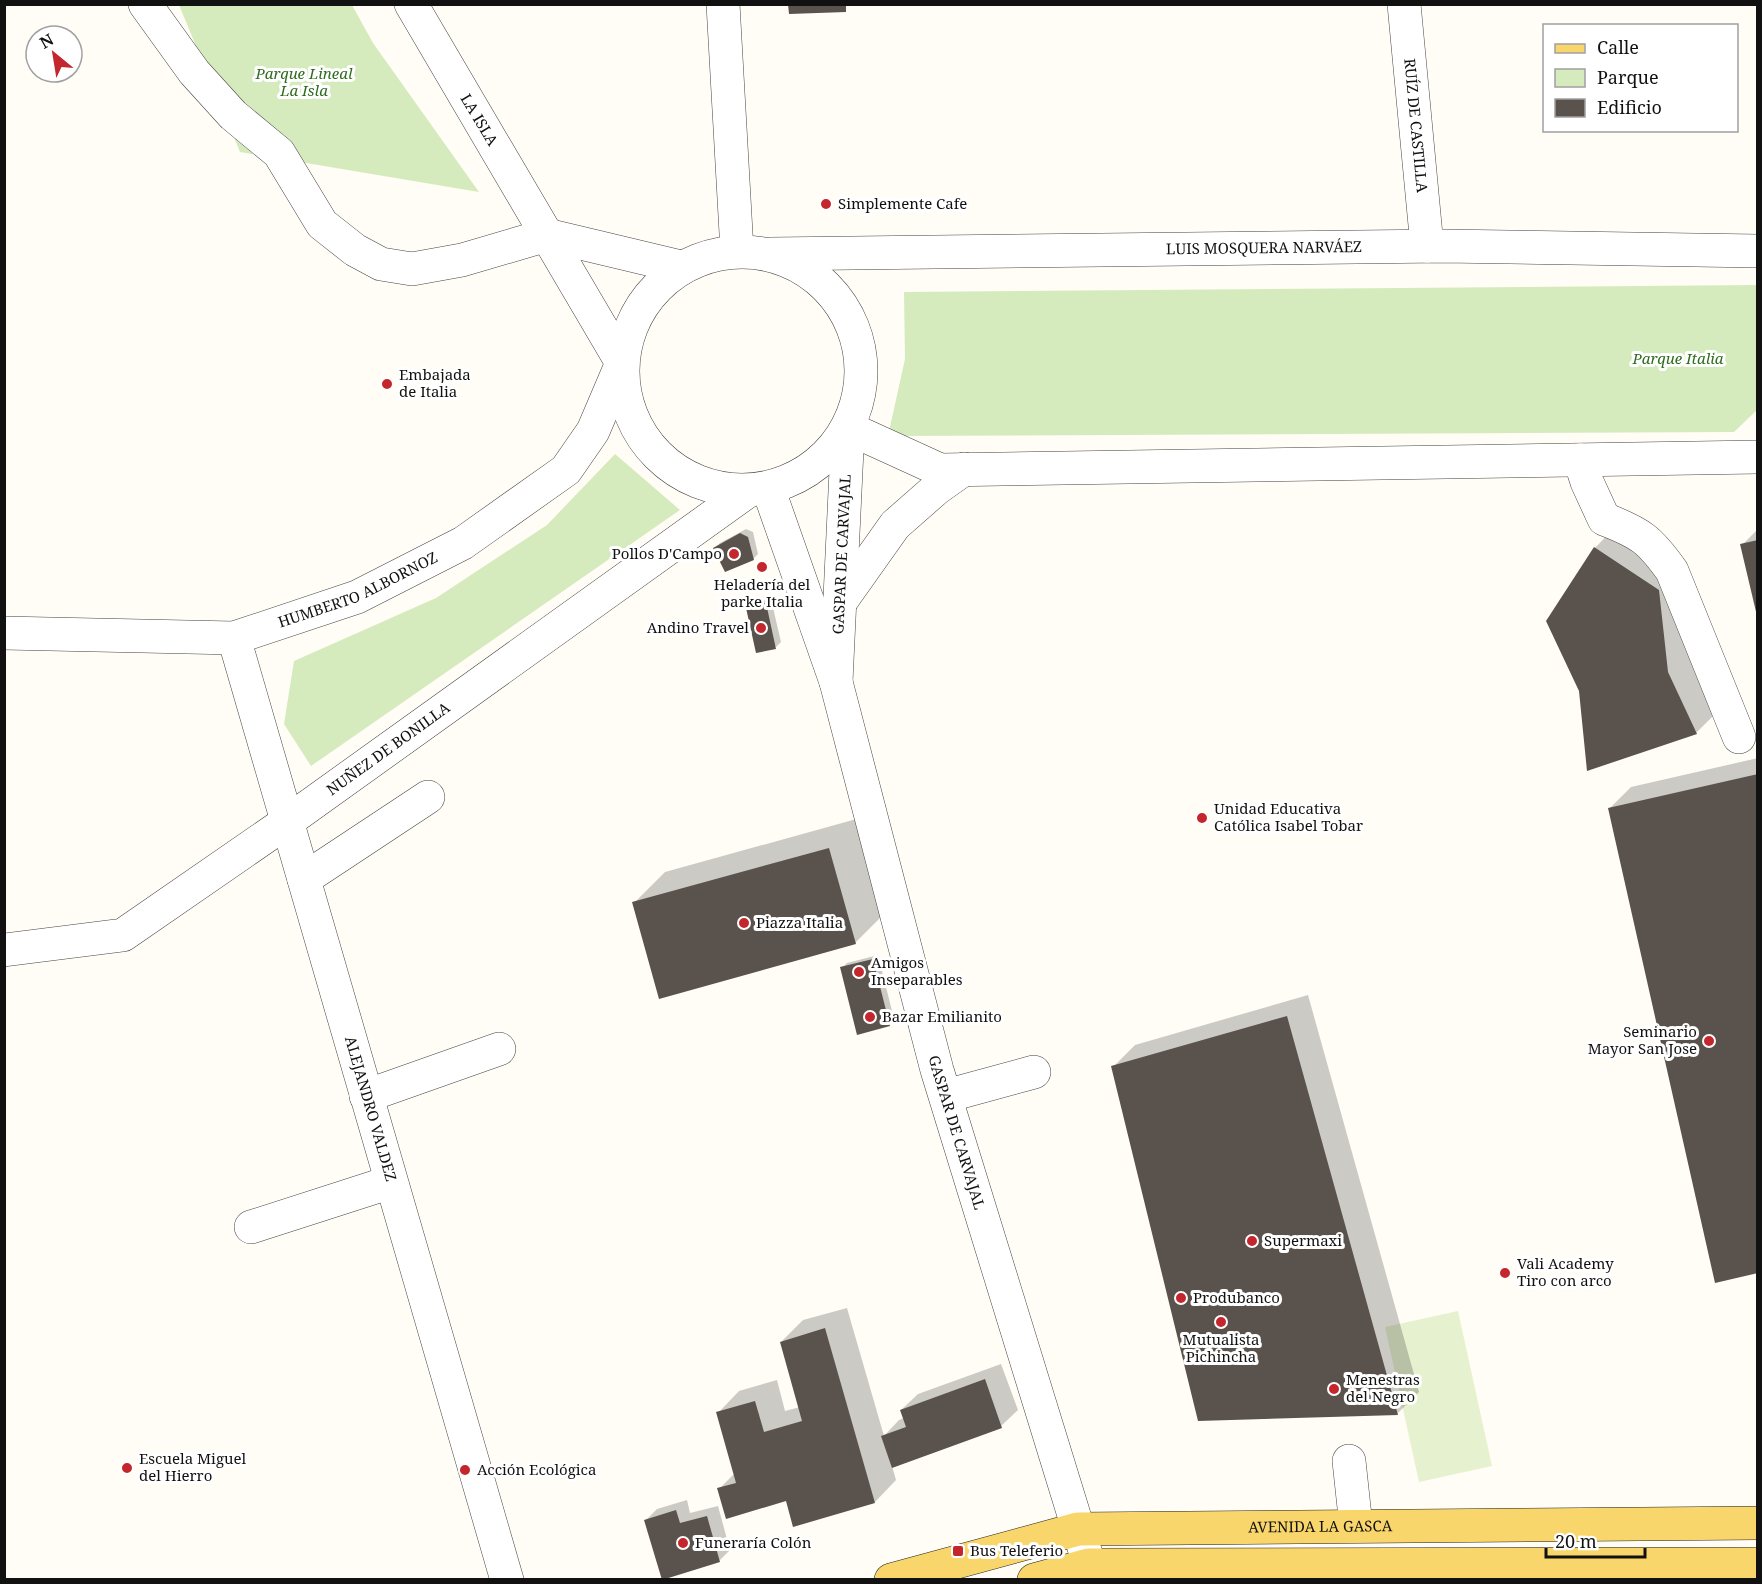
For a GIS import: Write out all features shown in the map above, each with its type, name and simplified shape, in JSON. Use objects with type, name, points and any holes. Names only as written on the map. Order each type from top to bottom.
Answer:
[{"type":"main road","name":"AVENIDA LA GASCA","points":[[891,1580],[1078,1529],[1758,1522]]},
{"type":"main road","points":[[1034,1580],[1092,1572],[1758,1564]]},
{"type":"street","points":[[145,4],[202,81],[232,115],[279,153],[322,224],[355,250],[381,264],[412,269],[462,260],[547,235],[681,267]]},
{"type":"street","name":"LA ISLA","points":[[411,4],[622,363]]},
{"type":"street","points":[[723,4],[737,251]]},
{"type":"street","name":"RUÍZ DE CASTILLA","points":[[1404,4],[1427,246]]},
{"type":"street","name":"LUIS MOSQUERA NARVÁEZ","points":[[770,254],[1427,246],[1758,251]]},
{"type":"street","name":"GASPAR DE CARVAJAL","points":[[837,682],[848,428],[860,393],[862,357],[852,321],[832,291],[804,267],[770,254],[737,251],[708,255],[681,267],[651,292],[630,325],[622,363],[626,403],[643,440],[671,469],[708,487],[758,489],[800,476],[827,455],[848,428]]},
{"type":"street","name":"HUMBERTO ALBORNOZ","points":[[4,633],[234,638],[357,597],[463,543],[566,470],[592,431],[622,363]]},
{"type":"street","points":[[848,428],[940,470],[1758,457]]},
{"type":"street","points":[[1580,460],[1587,482],[1604,519],[1633,530],[1656,548],[1672,571],[1739,737]]},
{"type":"street","points":[[839,604],[895,525],[936,489],[964,469]]},
{"type":"street","name":"GASPAR DE CARVAJAL","points":[[758,489],[837,682],[946,1096],[1092,1572]]},
{"type":"street","name":"NUÑEZ DE BONILLA","points":[[4,950],[123,935],[758,489]]},
{"type":"street","name":"ALEJANDRO VALDEZ","points":[[234,638],[507,1580]]},
{"type":"street","points":[[304,879],[428,797]]},
{"type":"street","points":[[366,1096],[499,1048]]},
{"type":"street","points":[[946,1096],[1034,1072]]},
{"type":"street","points":[[251,1227],[391,1182]]},
{"type":"street","points":[[1344,1475],[1350,1526]]},
{"type":"green space","name":"Parque Lineal La Isla","points":[[179,5],[352,5],[373,43],[479,192],[240,152]]},
{"type":"green space","name":"Parque Italia","points":[[1757,285],[1757,410],[1734,432],[888,436],[905,359],[904,292]]},
{"type":"green space","points":[[615,454],[680,510],[311,766],[284,724],[294,661],[436,598],[547,525]]},
{"type":"green space","points":[[1458,1311],[1492,1466],[1419,1482],[1385,1327]]},
{"type":"building","points":[[788,4],[846,4],[846,12],[789,14]]},
{"type":"building","name":"Pollos D'Campo","points":[[740,533],[748,537],[754,560],[725,572],[713,548]]},
{"type":"building","points":[[1758,540],[1758,616],[1757,616],[1740,544]]},
{"type":"building","points":[[1594,547],[1659,590],[1668,672],[1697,734],[1587,771],[1579,691],[1546,621]]},
{"type":"building","name":"Andino Travel","points":[[766,603],[776,649],[756,653],[746,608]]},
{"type":"building","name":"Seminario Mayor San Jose","points":[[1758,774],[1758,1273],[1715,1283],[1608,808]]},
{"type":"building","name":"Piazza Italia","points":[[829,848],[856,944],[659,999],[632,902]]},
{"type":"building","points":[[873,959],[890,1026],[857,1035],[840,967]]},
{"type":"building","name":"Supermaxi","points":[[1287,1016],[1398,1415],[1198,1421],[1111,1066]]},
{"type":"building","points":[[825,1328],[875,1503],[793,1527],[786,1501],[726,1519],[717,1488],[736,1483],[716,1412],[755,1401],[764,1432],[802,1421],[780,1342]]},
{"type":"building","points":[[985,1379],[1002,1428],[892,1468],[881,1436],[906,1427],[900,1410]]},
{"type":"building","name":"Funeraría Colón","points":[[676,1510],[680,1523],[707,1516],[720,1562],[662,1580],[644,1520]]},
{"type":"place","name":"Simplemente Cafe","points":[[826,204]]},
{"type":"place","name":"Embajada de Italia","points":[[387,384]]},
{"type":"place","name":"Pollos D'Campo","points":[[734,554]]},
{"type":"place","name":"Heladería del parke Italia","points":[[762,567]]},
{"type":"place","name":"Andino Travel","points":[[761,628]]},
{"type":"place","name":"Unidad Educativa Católica Isabel Tobar","points":[[1202,818]]},
{"type":"place","name":"Piazza Italia","points":[[744,923]]},
{"type":"place","name":"Amigos Inseparables","points":[[859,972]]},
{"type":"place","name":"Bazar Emilianito","points":[[870,1017]]},
{"type":"place","name":"Seminario Mayor San Jose","points":[[1709,1041]]},
{"type":"place","name":"Supermaxi","points":[[1252,1241]]},
{"type":"place","name":"Vali Academy Tiro con arco","points":[[1505,1273]]},
{"type":"place","name":"Produbanco","points":[[1181,1298]]},
{"type":"place","name":"Mutualista Pichincha","points":[[1221,1322]]},
{"type":"place","name":"Menestras del Negro","points":[[1334,1389]]},
{"type":"place","name":"Escuela Miguel del Hierro","points":[[127,1468]]},
{"type":"place","name":"Acción Ecológica","points":[[465,1470]]},
{"type":"place","name":"Funeraría Colón","points":[[683,1543]]},
{"type":"place","name":"Bus Teleferio","points":[[958,1551]]}]
